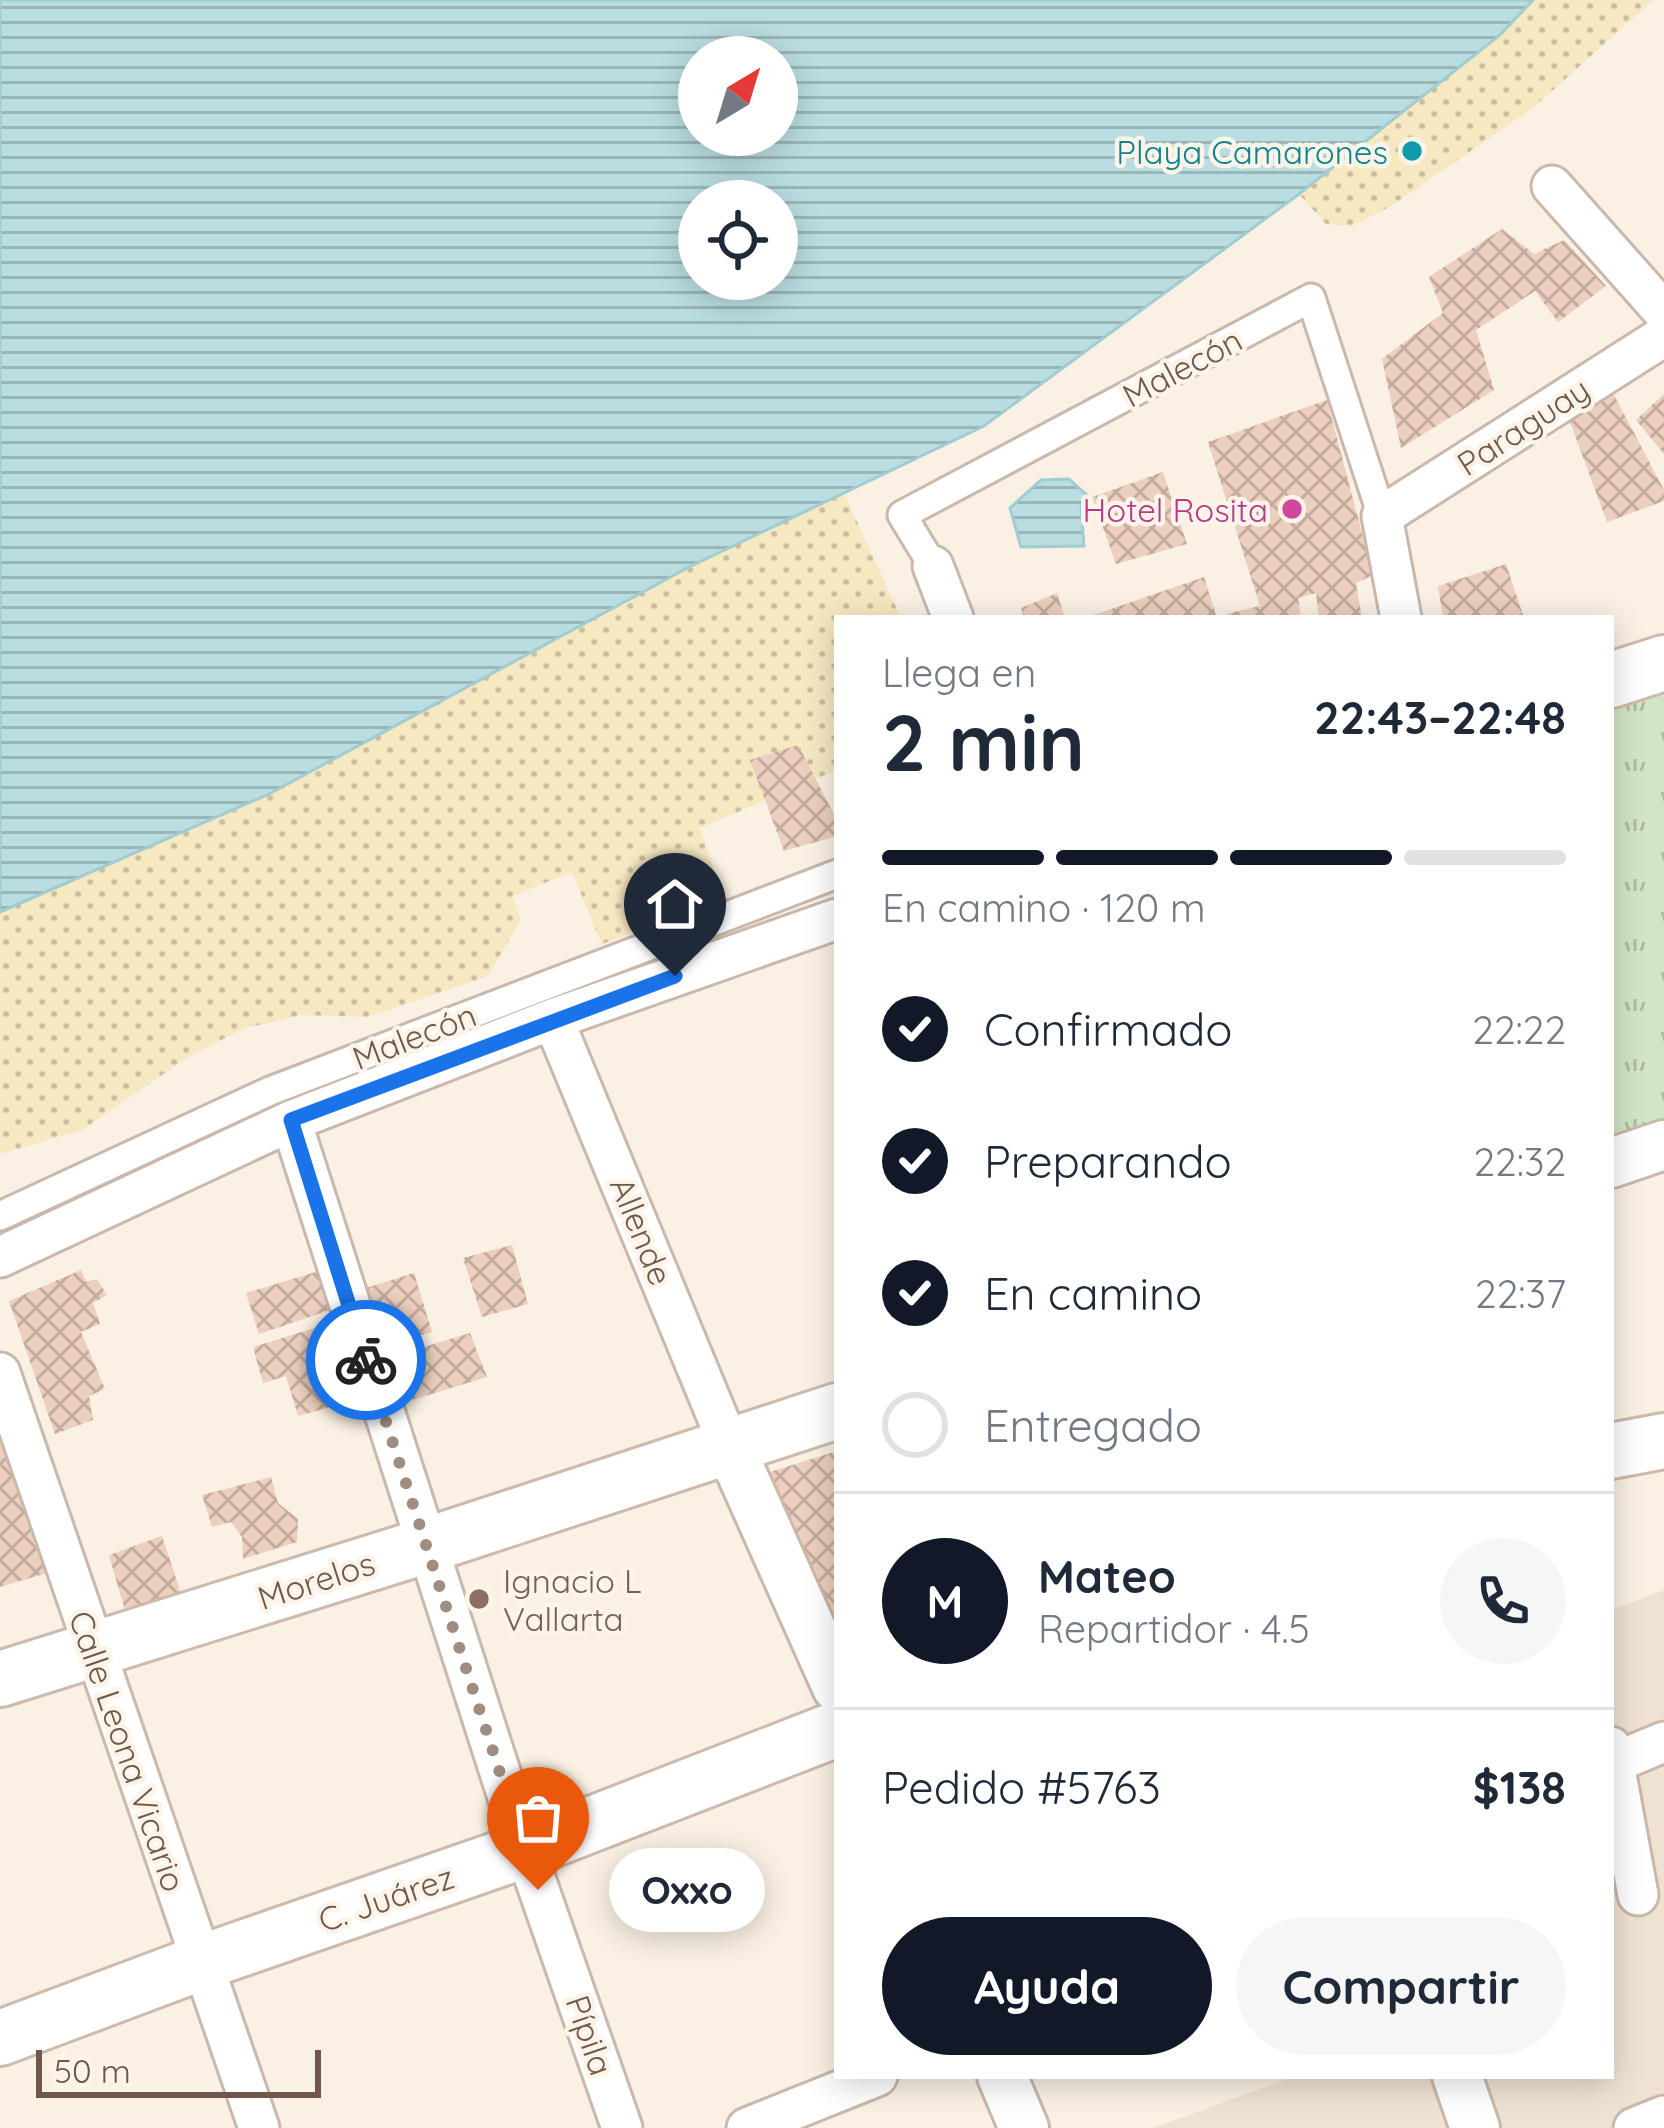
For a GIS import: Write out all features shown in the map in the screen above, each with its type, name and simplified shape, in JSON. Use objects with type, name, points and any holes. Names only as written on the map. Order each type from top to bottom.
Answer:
[{"type":"main road","points":[[1614,679],[1664,663]]},
{"type":"main road","name":"Morelos","points":[[0,1679],[834,1412]]},
{"type":"main road","points":[[1614,1450],[1664,1441]]},
{"type":"main road","name":"C. Juárez","points":[[0,2038],[525,1850],[834,1730]]},
{"type":"street","points":[[1552,186],[1664,312]]},
{"type":"street","name":"Malecón","points":[[933,566],[902,515],[1311,298],[1382,515]]},
{"type":"street","name":"Paraguay","points":[[1382,515],[1664,336]]},
{"type":"street","points":[[1382,515],[1400,615]]},
{"type":"street","points":[[933,566],[952,615]]},
{"type":"street","name":"Malecón","points":[[0,1216],[270,1090],[834,875]]},
{"type":"street","points":[[0,1257],[291,1120],[553,1019],[834,920]]},
{"type":"street","name":"Allende","points":[[553,1019],[729,1445]]},
{"type":"street","name":"Pípila","points":[[291,1120],[425,1546],[622,2128]]},
{"type":"street","points":[[1614,1162],[1664,1145]]},
{"type":"street","name":"Calle Leona Vicario","points":[[0,1373],[259,2128]]},
{"type":"street","points":[[729,1445],[834,1680]]},
{"type":"street","points":[[1614,1757],[1664,1742]]},
{"type":"street","points":[[1614,1768],[1638,1894]]},
{"type":"street","points":[[747,2128],[870,2079]]},
{"type":"street","points":[[1003,2079],[1024,2128]]},
{"type":"street","points":[[1458,2079],[1475,2128]]},
{"type":"street","points":[[1634,2128],[1664,2116]]},
{"type":"shaded area","points":[[1664,1590],[1664,2128],[1154,2128],[1287,2079],[1614,2079],[1614,1609]]},
{"type":"green space","points":[[1664,685],[1664,1119],[1614,1136],[1614,701]]},
{"type":"sand","name":"Playa Camarones","points":[[1533,0],[1653,0],[1533,108],[1391,206],[1352,226],[1326,224],[1299,194],[1500,35]]},
{"type":"sand","points":[[844,493],[900,615],[834,615],[834,771],[700,828],[724,897],[602,944],[572,872],[512,896],[521,919],[488,976],[368,1017],[302,1015],[245,1028],[188,1057],[82,1130],[0,1154],[0,912],[269,794],[689,567]]},
{"type":"water","points":[[0,0],[1533,0],[1500,35],[1299,194],[984,426],[689,567],[269,794],[0,912]]},
{"type":"water","points":[[1069,479],[1087,495],[1081,506],[1084,546],[1021,547],[1010,508],[1041,480]]},
{"type":"building","points":[[1502,229],[1534,254],[1564,240],[1606,286],[1558,322],[1535,291],[1476,330],[1494,390],[1401,448],[1382,359],[1443,313],[1429,277]]},
{"type":"building","points":[[1613,393],[1664,490],[1664,501],[1607,522],[1570,422]]},
{"type":"building","points":[[1664,394],[1664,454],[1636,420]]},
{"type":"building","name":"Hotel Rosita","points":[[1327,400],[1373,575],[1356,583],[1361,615],[1319,615],[1316,593],[1298,598],[1301,615],[1226,615],[1260,606],[1208,442]]},
{"type":"building","points":[[1163,472],[1187,544],[1116,564],[1092,497]]},
{"type":"building","points":[[1506,564],[1523,615],[1443,615],[1438,586]]},
{"type":"building","points":[[1204,577],[1216,615],[1094,615]]},
{"type":"building","name":"Hotel Rosita","points":[[1057,593],[1064,615],[1023,615],[1021,608]]},
{"type":"building","points":[[798,745],[834,814],[834,837],[784,851],[750,760]]},
{"type":"building","points":[[512,1245],[528,1304],[482,1317],[463,1258]]},
{"type":"building","points":[[81,1270],[86,1282],[97,1279],[107,1295],[93,1303],[100,1324],[81,1332],[105,1389],[89,1396],[93,1420],[55,1434],[9,1301]]},
{"type":"building","points":[[319,1271],[333,1309],[259,1334],[246,1293]]},
{"type":"building","points":[[414,1273],[432,1332],[375,1349],[356,1291]]},
{"type":"building","points":[[327,1324],[339,1347],[356,1340],[373,1395],[298,1416],[286,1376],[263,1383],[253,1347]]},
{"type":"building","points":[[470,1333],[487,1377],[392,1406],[381,1360]]},
{"type":"building","points":[[0,1400],[46,1537],[34,1543],[47,1573],[0,1587]]},
{"type":"building","points":[[834,1452],[834,1634],[760,1475]]},
{"type":"building","points":[[271,1477],[278,1503],[298,1519],[297,1542],[243,1559],[242,1537],[231,1522],[212,1527],[202,1495]]},
{"type":"building","points":[[162,1536],[184,1603],[128,1621],[109,1555]]},
{"type":"way so far","points":[[366,1360],[538,1890]]},
{"type":"place","name":"Playa Camarones","points":[[1412,151]]},
{"type":"place","name":"Hotel Rosita","points":[[1292,509]]},
{"type":"place","name":"Ignacio L Vallarta","points":[[479,1599]]},
{"type":"place","name":"Oxxo","points":[[538,1890]]},
{"type":"route","points":[[366,1360],[291,1120],[675,976]]}]
